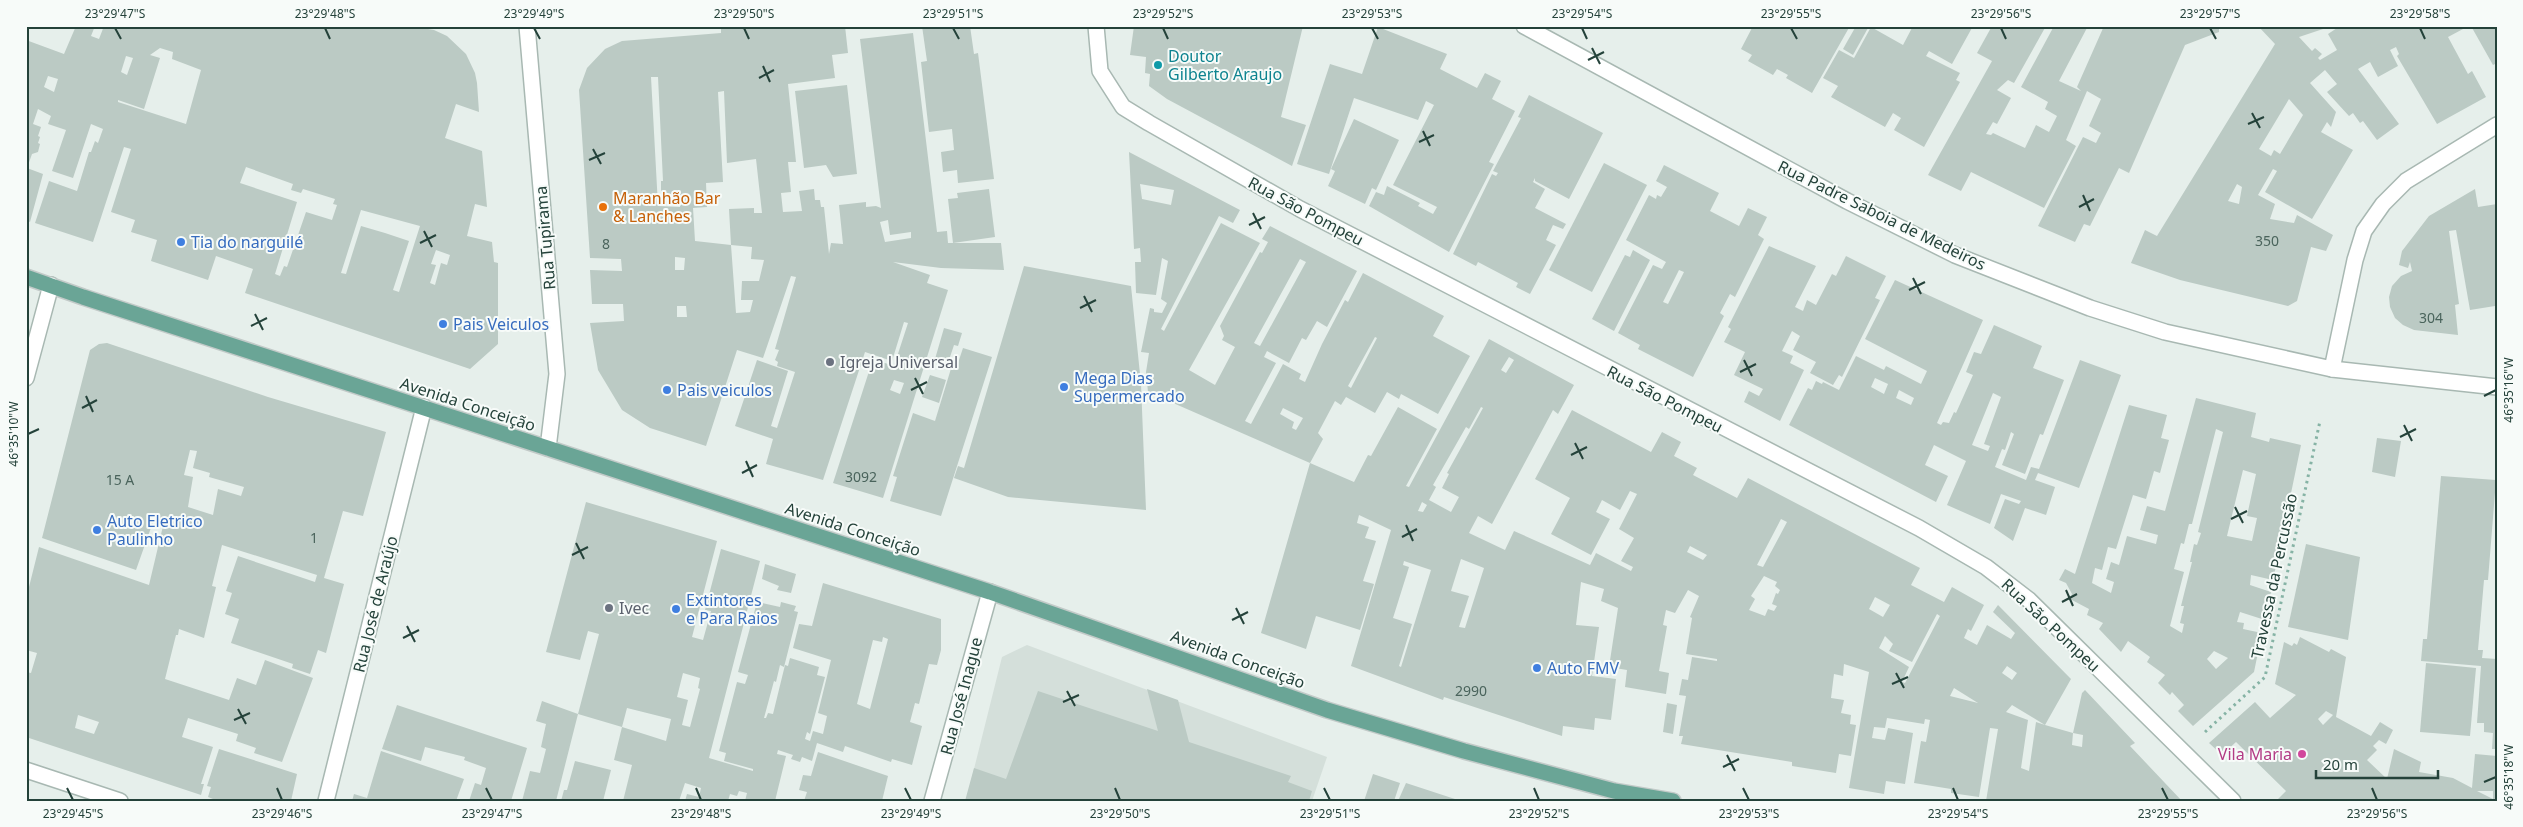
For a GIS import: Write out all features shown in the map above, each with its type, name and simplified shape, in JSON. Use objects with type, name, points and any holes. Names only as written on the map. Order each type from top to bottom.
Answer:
[{"type":"main road","name":"Avenida Conceição","points":[[26,277],[990,592],[1327,710],[1464,751],[1604,789],[1673,801]]},
{"type":"street","name":"Rua Tupirama","points":[[527,26],[556,374],[548,448]]},
{"type":"street","name":"Rua São Pompeu","points":[[1096,26],[1100,71],[1123,107],[1149,123],[1300,209],[1919,528],[1986,567],[2029,600],[2233,801]]},
{"type":"street","name":"Rua Padre Saboia de Medeiros","points":[[1524,26],[1847,201],[1955,255],[2090,308],[2165,332],[2332,369],[2497,387]]},
{"type":"street","points":[[2332,369],[2355,260],[2364,231],[2383,204],[2406,181],[2497,125]]},
{"type":"street","points":[[26,378],[51,285]]},
{"type":"street","name":"Rua José de Araújo","points":[[326,801],[424,407]]},
{"type":"street","name":"Rua José Inague","points":[[932,801],[990,592]]},
{"type":"street","points":[[26,770],[120,801]]},
{"type":"path","name":"Travessa da Percussão","points":[[2204,733],[2265,677],[2320,421]]},
{"type":"shaded area","points":[[1027,645],[1327,757],[1312,801],[966,801],[1002,657]]},
{"type":"building","points":[[76,26],[95,26],[91,36],[99,39],[104,26],[410,26],[434,30],[447,36],[466,54],[475,73],[477,83],[479,112],[456,104],[445,138],[482,151],[487,207],[475,204],[467,236],[492,242],[494,262],[498,263],[498,344],[470,369],[245,293],[253,269],[216,256],[208,280],[151,261],[157,240],[131,232],[135,220],[111,212],[131,149],[124,147],[93,242],[35,223],[49,181],[77,191],[89,152],[91,152],[95,141],[98,143],[103,129],[91,124],[73,178],[52,171],[66,130],[48,124],[51,116],[38,109],[33,124],[41,127],[38,136],[40,137],[38,143],[40,144],[38,152],[32,154],[27,168],[43,174],[30,222],[26,220],[26,40],[64,54]],"holes":[[[160,48],[173,52],[172,59],[201,70],[186,124],[118,102],[118,100],[144,109],[160,58],[150,55]],[[126,56],[133,58],[127,75],[121,72]],[[48,76],[58,79],[54,92],[44,87]],[[246,167],[293,184],[291,190],[301,193],[303,189],[335,199],[333,204],[337,205],[332,220],[306,212],[287,267],[284,266],[280,276],[275,274],[297,202],[240,183]],[[361,210],[420,226],[399,292],[393,290],[409,241],[361,226],[346,274],[341,273]],[[436,250],[450,255],[447,265],[441,263],[435,285],[430,283],[436,265],[431,264]]]},
{"type":"building","points":[[738,26],[845,26],[848,53],[832,55],[835,78],[788,84],[796,162],[788,162],[791,192],[781,193],[783,212],[802,211],[799,191],[814,189],[815,200],[820,200],[821,207],[824,207],[829,254],[831,243],[843,244],[839,205],[866,202],[866,207],[876,206],[881,208],[860,39],[913,33],[937,232],[947,231],[948,243],[1001,243],[1004,270],[941,268],[893,262],[930,275],[927,283],[948,290],[883,498],[833,483],[873,359],[894,366],[908,323],[904,322],[892,361],[865,352],[823,480],[766,464],[773,439],[735,426],[757,360],[788,371],[771,426],[777,428],[795,372],[777,366],[778,362],[775,360],[779,350],[775,349],[796,277],[791,276],[763,358],[737,350],[706,446],[650,428],[622,410],[598,370],[590,323],[624,321],[623,304],[592,304],[590,270],[622,271],[621,259],[590,258],[579,90],[587,68],[605,49],[622,41],[721,33],[721,28]],"holes":[[[651,77],[658,77],[663,181],[661,181],[661,198],[680,196],[680,207],[658,206]],[[724,91],[727,163],[756,159],[762,213],[754,213],[754,208],[729,209],[731,245],[695,241],[693,208],[707,207],[706,183],[723,182],[718,92]],[[888,220],[890,235],[911,232],[911,238],[885,242],[880,222]],[[731,245],[752,247],[751,259],[764,260],[759,281],[742,281],[741,300],[753,300],[750,312],[736,313]],[[675,257],[685,258],[684,270],[675,270]],[[677,306],[686,306],[687,317],[677,317]],[[894,380],[904,383],[900,394],[890,390]]]},
{"type":"building","points":[[922,26],[970,26],[974,54],[978,53],[994,179],[958,183],[957,170],[943,172],[941,152],[954,150],[952,129],[929,132],[921,62],[927,61]]},
{"type":"building","points":[[1134,26],[1303,26],[1281,117],[1306,125],[1292,166],[1167,99],[1149,86],[1150,74],[1145,73],[1146,57],[1130,55]]},
{"type":"building","points":[[1753,26],[1850,26],[1812,93],[1786,78],[1788,75],[1777,69],[1773,75],[1748,61],[1752,55],[1741,49]]},
{"type":"building","points":[[1856,26],[1868,28],[1853,55],[1843,49]]},
{"type":"building","points":[[1913,26],[1973,26],[1952,64],[1929,51],[1926,56],[1960,73],[1956,80],[1960,82],[1924,147],[1894,130],[1901,118],[1893,113],[1885,127],[1831,97],[1838,86],[1823,78],[1839,50],[1854,58],[1871,27],[1903,45]]},
{"type":"building","points":[[1992,26],[2046,26],[2014,83],[2008,80],[1997,90],[2011,98],[1997,124],[1993,122],[1986,134],[1991,135],[1993,133],[2025,148],[2036,125],[2049,132],[2057,116],[2045,109],[2048,102],[2021,87],[2054,26],[2088,26],[2059,81],[2081,91],[2077,87],[2104,26],[2219,26],[2219,32],[2185,45],[2129,173],[2119,168],[2090,226],[2084,224],[2075,242],[2038,226],[2083,137],[2096,143],[2101,133],[2089,126],[2101,99],[2087,91],[2066,140],[2076,146],[2044,208],[1971,172],[1961,191],[1928,175],[1992,61],[1977,53]]},
{"type":"building","points":[[2258,26],[2332,26],[2299,37],[2312,51],[2315,48],[2322,54],[2318,58],[2320,60],[2337,50],[2328,34],[2340,26],[2461,26],[2463,29],[2448,37],[2468,74],[2472,71],[2486,97],[2437,124],[2397,56],[2399,54],[2396,47],[2390,50],[2398,66],[2378,77],[2370,62],[2358,69],[2399,124],[2377,140],[2363,121],[2360,123],[2353,113],[2349,116],[2327,92],[2337,84],[2325,70],[2310,83],[2336,112],[2331,127],[2327,122],[2321,132],[2353,150],[2312,219],[2265,192],[2277,171],[2273,169],[2258,195],[2275,204],[2270,219],[2294,223],[2297,215],[2333,235],[2326,251],[2311,247],[2297,301],[2288,306],[2180,280],[2131,263],[2145,230],[2157,236],[2275,44]],"holes":[[[2289,99],[2303,115],[2280,154],[2274,150],[2271,156],[2259,149]],[[2237,184],[2242,187],[2239,204],[2228,201]]]},
{"type":"building","points":[[2471,26],[2497,26],[2497,67],[2495,64],[2493,65]]},
{"type":"building","points":[[1378,27],[1447,54],[1440,69],[1477,88],[1485,73],[1501,81],[1492,99],[1515,111],[1489,162],[1494,164],[1449,252],[1369,206],[1376,192],[1384,195],[1387,186],[1420,203],[1418,206],[1433,214],[1437,207],[1393,185],[1434,105],[1426,101],[1418,120],[1354,98],[1329,174],[1297,164],[1330,64],[1362,74]]},
{"type":"building","points":[[847,85],[857,174],[833,177],[826,165],[804,168],[795,91]]},
{"type":"building","points":[[1529,95],[1603,133],[1569,199],[1535,181],[1535,178],[1533,182],[1545,189],[1535,208],[1566,224],[1563,229],[1553,225],[1546,240],[1556,245],[1530,294],[1516,287],[1518,283],[1478,262],[1476,266],[1453,254],[1492,174],[1496,176],[1498,173],[1493,171],[1521,118],[1518,117]]},
{"type":"building","points":[[1354,119],[1399,140],[1376,190],[1372,188],[1365,204],[1328,186],[1335,171],[1331,169]]},
{"type":"building","points":[[1129,152],[1240,210],[1233,223],[1219,216],[1161,329],[1164,331],[1221,223],[1260,243],[1189,370],[1215,385],[1235,347],[1222,340],[1224,336],[1220,326],[1260,252],[1262,253],[1268,242],[1262,239],[1270,226],[1357,271],[1327,327],[1317,321],[1306,340],[1302,338],[1289,363],[1267,351],[1264,357],[1276,363],[1245,421],[1251,424],[1283,364],[1301,374],[1299,379],[1305,382],[1345,300],[1348,302],[1363,273],[1444,316],[1433,336],[1470,356],[1438,414],[1401,394],[1399,399],[1387,392],[1375,413],[1346,397],[1341,405],[1335,401],[1318,433],[1323,439],[1310,463],[1148,392],[1146,372],[1149,353],[1141,352],[1150,308],[1154,309],[1154,312],[1162,313],[1167,303],[1161,299],[1168,261],[1162,258],[1156,295],[1136,293],[1135,262],[1141,262],[1140,248],[1134,249]],"holes":[[[1140,184],[1174,190],[1171,205],[1142,199]],[[1300,259],[1306,262],[1260,346],[1254,343]],[[1375,337],[1377,338],[1351,388],[1348,386]],[[1283,408],[1303,418],[1296,430],[1292,428],[1294,422],[1280,414]]]},
{"type":"building","points":[[1604,163],[1647,185],[1592,292],[1549,270]]},
{"type":"building","points":[[1664,165],[1719,193],[1710,211],[1739,226],[1748,208],[1767,217],[1758,235],[1764,239],[1735,297],[1730,294],[1720,313],[1724,316],[1693,377],[1638,349],[1640,345],[1618,333],[1653,265],[1662,269],[1666,262],[1626,240],[1649,195],[1656,199],[1657,195],[1661,197],[1667,187],[1656,181]],"holes":[[[1679,270],[1684,272],[1668,304],[1663,302]]]},
{"type":"building","points":[[989,189],[995,237],[953,243],[948,199],[958,198],[957,193]]},
{"type":"building","points":[[2475,189],[2478,207],[2497,204],[2497,312],[2495,306],[2470,310],[2456,230],[2449,231],[2459,304],[2455,305],[2458,335],[2414,330],[2403,325],[2395,318],[2390,307],[2389,297],[2392,286],[2401,276],[2412,271],[2410,262],[2408,268],[2399,265],[2402,251],[2429,216]]},
{"type":"building","points":[[1769,246],[1816,266],[1795,307],[1803,311],[1807,300],[1816,305],[1832,274],[1836,276],[1846,256],[1886,276],[1875,298],[1880,300],[1842,377],[1839,375],[1833,385],[1810,373],[1816,362],[1793,350],[1800,336],[1792,331],[1782,351],[1793,356],[1790,363],[1804,370],[1780,421],[1744,402],[1749,391],[1759,396],[1763,389],[1734,375],[1745,352],[1724,342],[1731,329],[1728,327]]},
{"type":"building","points":[[1633,250],[1650,260],[1614,331],[1592,319],[1625,255],[1630,257]]},
{"type":"building","name":"Mega Dias Supermercado","points":[[1024,266],[1131,286],[1141,384],[1146,510],[1008,497],[954,478],[958,466],[964,468]]},
{"type":"building","points":[[1895,280],[1983,320],[1937,423],[1941,425],[1943,422],[1949,423],[1954,412],[1956,413],[1973,375],[1966,372],[1974,352],[1981,354],[1994,325],[2042,346],[2033,368],[2064,380],[2043,435],[2040,434],[2025,474],[2002,465],[2014,434],[2011,432],[2005,450],[2002,449],[1995,467],[2026,480],[2031,467],[2039,469],[2080,360],[2121,375],[2079,488],[2038,473],[2035,480],[2055,487],[2046,515],[2025,508],[2013,541],[1994,528],[2005,499],[2019,504],[2021,501],[2001,494],[1990,524],[1947,505],[1966,461],[1934,445],[1925,465],[1948,476],[1936,502],[1789,425],[1808,388],[1812,390],[1816,381],[1822,384],[1823,382],[1839,390],[1856,356],[1884,370],[1886,366],[1921,384],[1927,371],[1865,339]],"holes":[[[1875,378],[1888,384],[1884,394],[1871,387]],[[1899,390],[1914,398],[1911,405],[1896,398]],[[1993,393],[2001,397],[1984,444],[1990,446],[1988,451],[1972,445]]]},
{"type":"building","points":[[944,328],[962,333],[958,346],[954,345],[948,363],[935,359]]},
{"type":"building","points":[[1489,339],[1574,385],[1558,414],[1553,410],[1492,524],[1478,516],[1469,533],[1505,550],[1514,531],[1590,565],[1596,553],[1631,571],[1633,567],[1621,561],[1634,538],[1619,529],[1637,494],[1630,491],[1620,510],[1602,500],[1596,512],[1610,519],[1591,555],[1551,534],[1570,498],[1535,479],[1572,410],[1651,452],[1662,432],[1681,442],[1674,456],[1697,468],[1693,475],[1737,498],[1748,478],[1920,568],[1911,585],[1944,602],[1952,587],[1984,605],[1971,631],[1968,629],[1964,638],[1977,645],[1987,625],[2011,639],[2015,633],[1993,612],[1998,605],[2071,679],[2045,725],[2073,733],[2082,693],[2085,690],[2135,743],[2130,746],[2182,801],[1986,801],[1998,729],[1990,728],[1979,797],[1951,793],[1951,789],[1914,783],[1921,741],[1926,742],[1930,720],[1925,719],[1924,724],[1887,718],[1885,728],[1874,727],[1872,738],[1885,740],[1888,728],[1913,733],[1905,784],[1886,781],[1884,794],[1849,788],[1869,672],[1844,664],[1843,676],[1834,674],[1831,698],[1844,700],[1841,713],[1851,715],[1850,724],[1856,725],[1851,756],[1839,754],[1836,773],[1792,766],[1792,762],[1681,744],[1683,736],[1679,736],[1686,696],[1679,695],[1682,679],[1688,680],[1692,657],[1717,661],[1717,659],[1686,654],[1692,618],[1690,617],[1699,596],[1688,590],[1675,613],[1666,610],[1663,625],[1667,626],[1659,671],[1669,673],[1666,694],[1625,687],[1627,670],[1609,667],[1618,608],[1601,601],[1604,589],[1581,582],[1576,625],[1599,627],[1592,676],[1616,679],[1611,720],[1595,718],[1594,730],[1563,726],[1562,736],[1444,697],[1443,700],[1351,666],[1391,530],[1359,515],[1357,523],[1369,527],[1365,538],[1376,541],[1363,581],[1374,584],[1360,630],[1316,616],[1306,649],[1261,633],[1310,463],[1354,482],[1368,455],[1371,456],[1398,407],[1437,429],[1406,486],[1409,487]],"holes":[[[1509,357],[1514,360],[1506,373],[1501,370]],[[1481,407],[1483,408],[1447,473],[1449,474],[1442,488],[1459,497],[1451,512],[1429,500],[1436,487],[1433,485],[1466,427],[1469,429]],[[1422,502],[1427,505],[1423,512],[1418,511]],[[1781,519],[1787,522],[1763,567],[1757,565]],[[1690,546],[1707,555],[1703,560],[1687,552]],[[1461,559],[1484,568],[1465,628],[1459,627],[1469,596],[1451,591]],[[1404,561],[1431,570],[1401,667],[1399,666],[1412,624],[1393,618],[1409,567],[1403,565]],[[1764,576],[1777,582],[1775,586],[1780,590],[1778,594],[1776,593],[1772,604],[1777,606],[1774,611],[1768,609],[1765,616],[1749,610],[1755,599],[1751,596]],[[1875,597],[1890,605],[1883,617],[1869,609]],[[1937,614],[1940,616],[1905,683],[1902,682],[1909,667],[1879,648],[1885,636],[1893,644],[1889,651],[1912,662]],[[2007,666],[2017,673],[2012,680],[2002,673]],[[1954,688],[1978,703],[1950,696]],[[2012,705],[2045,725],[2036,722],[2029,771],[2021,768],[2028,720],[2006,712]],[[2073,733],[2083,735],[2082,747],[2072,745]]]},
{"type":"building","points":[[107,343],[268,397],[386,432],[363,516],[343,511],[324,578],[344,584],[326,653],[318,650],[310,674],[292,668],[293,664],[231,643],[239,619],[225,614],[232,593],[226,591],[238,556],[315,582],[317,575],[222,545],[212,586],[216,587],[204,638],[179,629],[165,679],[229,700],[237,678],[256,685],[265,660],[313,678],[282,762],[254,753],[256,748],[236,741],[238,734],[188,718],[182,737],[213,747],[201,784],[204,784],[201,795],[26,737],[26,672],[31,673],[37,653],[26,650],[26,599],[39,547],[149,585],[163,526],[153,522],[136,570],[42,538],[90,350],[99,344]],"holes":[[[190,450],[197,451],[193,468],[210,473],[209,477],[244,487],[241,496],[218,489],[213,515],[188,507],[193,477],[184,475]],[[78,715],[99,722],[94,734],[75,728]]]},
{"type":"building","points":[[963,348],[992,357],[941,516],[890,501],[897,477],[893,476],[913,413],[935,421],[953,362],[958,363]]},
{"type":"building","points":[[930,375],[946,380],[939,403],[922,397]]},
{"type":"building","points":[[2196,398],[2256,413],[2251,437],[2269,442],[2270,438],[2301,445],[2273,580],[2251,575],[2250,585],[2271,592],[2265,620],[2240,612],[2237,622],[2244,623],[2243,629],[2262,633],[2254,672],[2193,726],[2178,711],[2184,705],[2172,692],[2170,695],[2158,683],[2165,675],[2147,662],[2150,657],[2128,641],[2121,652],[2099,629],[2103,623],[2087,615],[2089,609],[2070,599],[2072,594],[2066,583],[2059,580],[2065,569],[2075,574],[2129,405],[2167,415],[2161,438],[2169,440],[2160,473],[2154,471],[2146,499],[2133,495],[2116,549],[2108,547],[2102,570],[2095,568],[2092,583],[2111,593],[2114,582],[2106,579],[2111,562],[2119,565],[2127,536],[2156,544],[2158,535],[2140,530],[2147,506],[2165,511]],"holes":[[[2216,429],[2223,432],[2198,532],[2201,533],[2197,545],[2194,544],[2190,562],[2192,562],[2181,606],[2184,606],[2180,623],[2184,624],[2182,633],[2170,626],[2184,572],[2174,569],[2181,543],[2184,544],[2189,524],[2192,524]],[[2243,470],[2256,474],[2247,516],[2257,518],[2252,541],[2227,536]],[[2214,651],[2228,658],[2216,669],[2207,659]]]},
{"type":"building","points":[[2377,438],[2401,441],[2395,477],[2372,472]]},
{"type":"building","points":[[2441,476],[2496,480],[2488,580],[2484,580],[2478,650],[2483,650],[2482,658],[2497,659],[2497,749],[2492,749],[2493,733],[2484,732],[2484,723],[2477,723],[2481,666],[2421,661],[2423,639],[2427,639]]},
{"type":"building","points":[[586,502],[717,541],[692,637],[703,640],[711,611],[705,610],[721,549],[760,561],[709,758],[753,771],[753,769],[724,761],[726,753],[719,751],[737,682],[745,684],[748,675],[738,672],[757,602],[780,607],[781,602],[796,606],[794,611],[798,612],[784,667],[780,665],[764,718],[766,718],[768,713],[773,714],[785,665],[788,666],[790,658],[819,667],[817,675],[825,677],[810,734],[807,732],[805,739],[810,741],[813,731],[823,734],[827,716],[818,713],[831,660],[793,648],[799,624],[812,626],[823,583],[941,619],[941,650],[937,665],[929,664],[919,704],[915,703],[910,722],[922,726],[912,765],[892,759],[891,762],[845,746],[843,752],[817,743],[812,761],[802,757],[800,762],[791,759],[793,755],[778,750],[777,754],[786,756],[775,801],[745,801],[747,793],[739,791],[737,796],[730,794],[728,801],[685,801],[687,794],[699,797],[701,788],[685,783],[679,801],[623,801],[632,765],[614,760],[622,727],[578,714],[599,634],[588,631],[580,660],[546,652]],"holes":[[[883,637],[888,639],[870,709],[857,704],[873,640],[882,642]],[[683,673],[700,678],[698,688],[700,689],[690,727],[682,725],[688,700],[677,697]],[[627,708],[671,719],[666,741],[622,727]]]},
{"type":"building","points":[[2306,544],[2360,557],[2348,640],[2288,627]]},
{"type":"building","points":[[765,564],[796,574],[791,593],[777,590],[779,586],[762,579]]},
{"type":"building","points":[[2300,637],[2329,652],[2331,649],[2346,657],[2336,717],[2371,736],[2380,722],[2393,730],[2386,744],[2379,740],[2373,746],[2377,750],[2367,760],[2387,779],[2394,749],[2421,762],[2419,772],[2453,778],[2472,788],[2475,754],[2497,756],[2497,801],[2276,801],[2286,791],[2236,742],[2222,755],[2209,743],[2255,702],[2270,718],[2296,695],[2275,684],[2284,642],[2292,646],[2294,643],[2297,645]],"holes":[[[2326,711],[2333,715],[2323,725],[2318,719]],[[2477,791],[2493,791],[2493,799]]]},
{"type":"building","points":[[2426,663],[2476,668],[2470,736],[2420,732]]},
{"type":"building","points":[[1147,689],[1178,700],[1189,742],[1291,776],[1288,782],[1312,791],[1309,801],[965,801],[974,768],[1006,779],[1038,691],[1158,731]]},
{"type":"building","points":[[542,701],[578,714],[556,801],[522,801],[530,771],[540,773],[546,749],[541,747],[546,724],[536,721]]},
{"type":"building","points":[[1667,703],[1677,705],[1673,734],[1663,732]]},
{"type":"building","points":[[397,705],[527,748],[511,801],[469,801],[475,783],[481,785],[486,768],[464,760],[465,757],[425,747],[421,761],[382,749]]},
{"type":"building","points":[[219,749],[297,774],[291,801],[218,801],[208,797],[211,787],[207,786]]},
{"type":"building","points":[[381,751],[464,779],[456,801],[352,801],[354,794],[367,798]]},
{"type":"building","points":[[818,752],[888,776],[882,801],[804,801],[807,792],[799,790],[803,775],[811,776]]},
{"type":"building","points":[[575,761],[611,770],[603,801],[561,801],[564,790],[567,790]]},
{"type":"building","points":[[1373,774],[1400,783],[1394,801],[1364,801]]},
{"type":"building","points":[[1406,783],[1458,800],[1458,801],[1398,801]]},
{"type":"place","name":"Doutor Gilberto Araujo","points":[[1158,65]]},
{"type":"place","name":"Maranhão Bar & Lanches","points":[[603,207]]},
{"type":"place","name":"Tia do narguilé","points":[[181,242]]},
{"type":"place","name":"Pais Veiculos","points":[[443,324]]},
{"type":"place","name":"Igreja Universal","points":[[830,362]]},
{"type":"place","name":"Mega Dias Supermercado","points":[[1064,387]]},
{"type":"place","name":"Pais veiculos","points":[[667,390]]},
{"type":"place","name":"Auto Eletrico Paulinho","points":[[97,530]]},
{"type":"place","name":"Ivec","points":[[609,608]]},
{"type":"place","name":"Extintores e Para Raios","points":[[676,609]]},
{"type":"place","name":"Auto FMV","points":[[1537,668]]},
{"type":"place","name":"Vila Maria","points":[[2302,754]]}]
